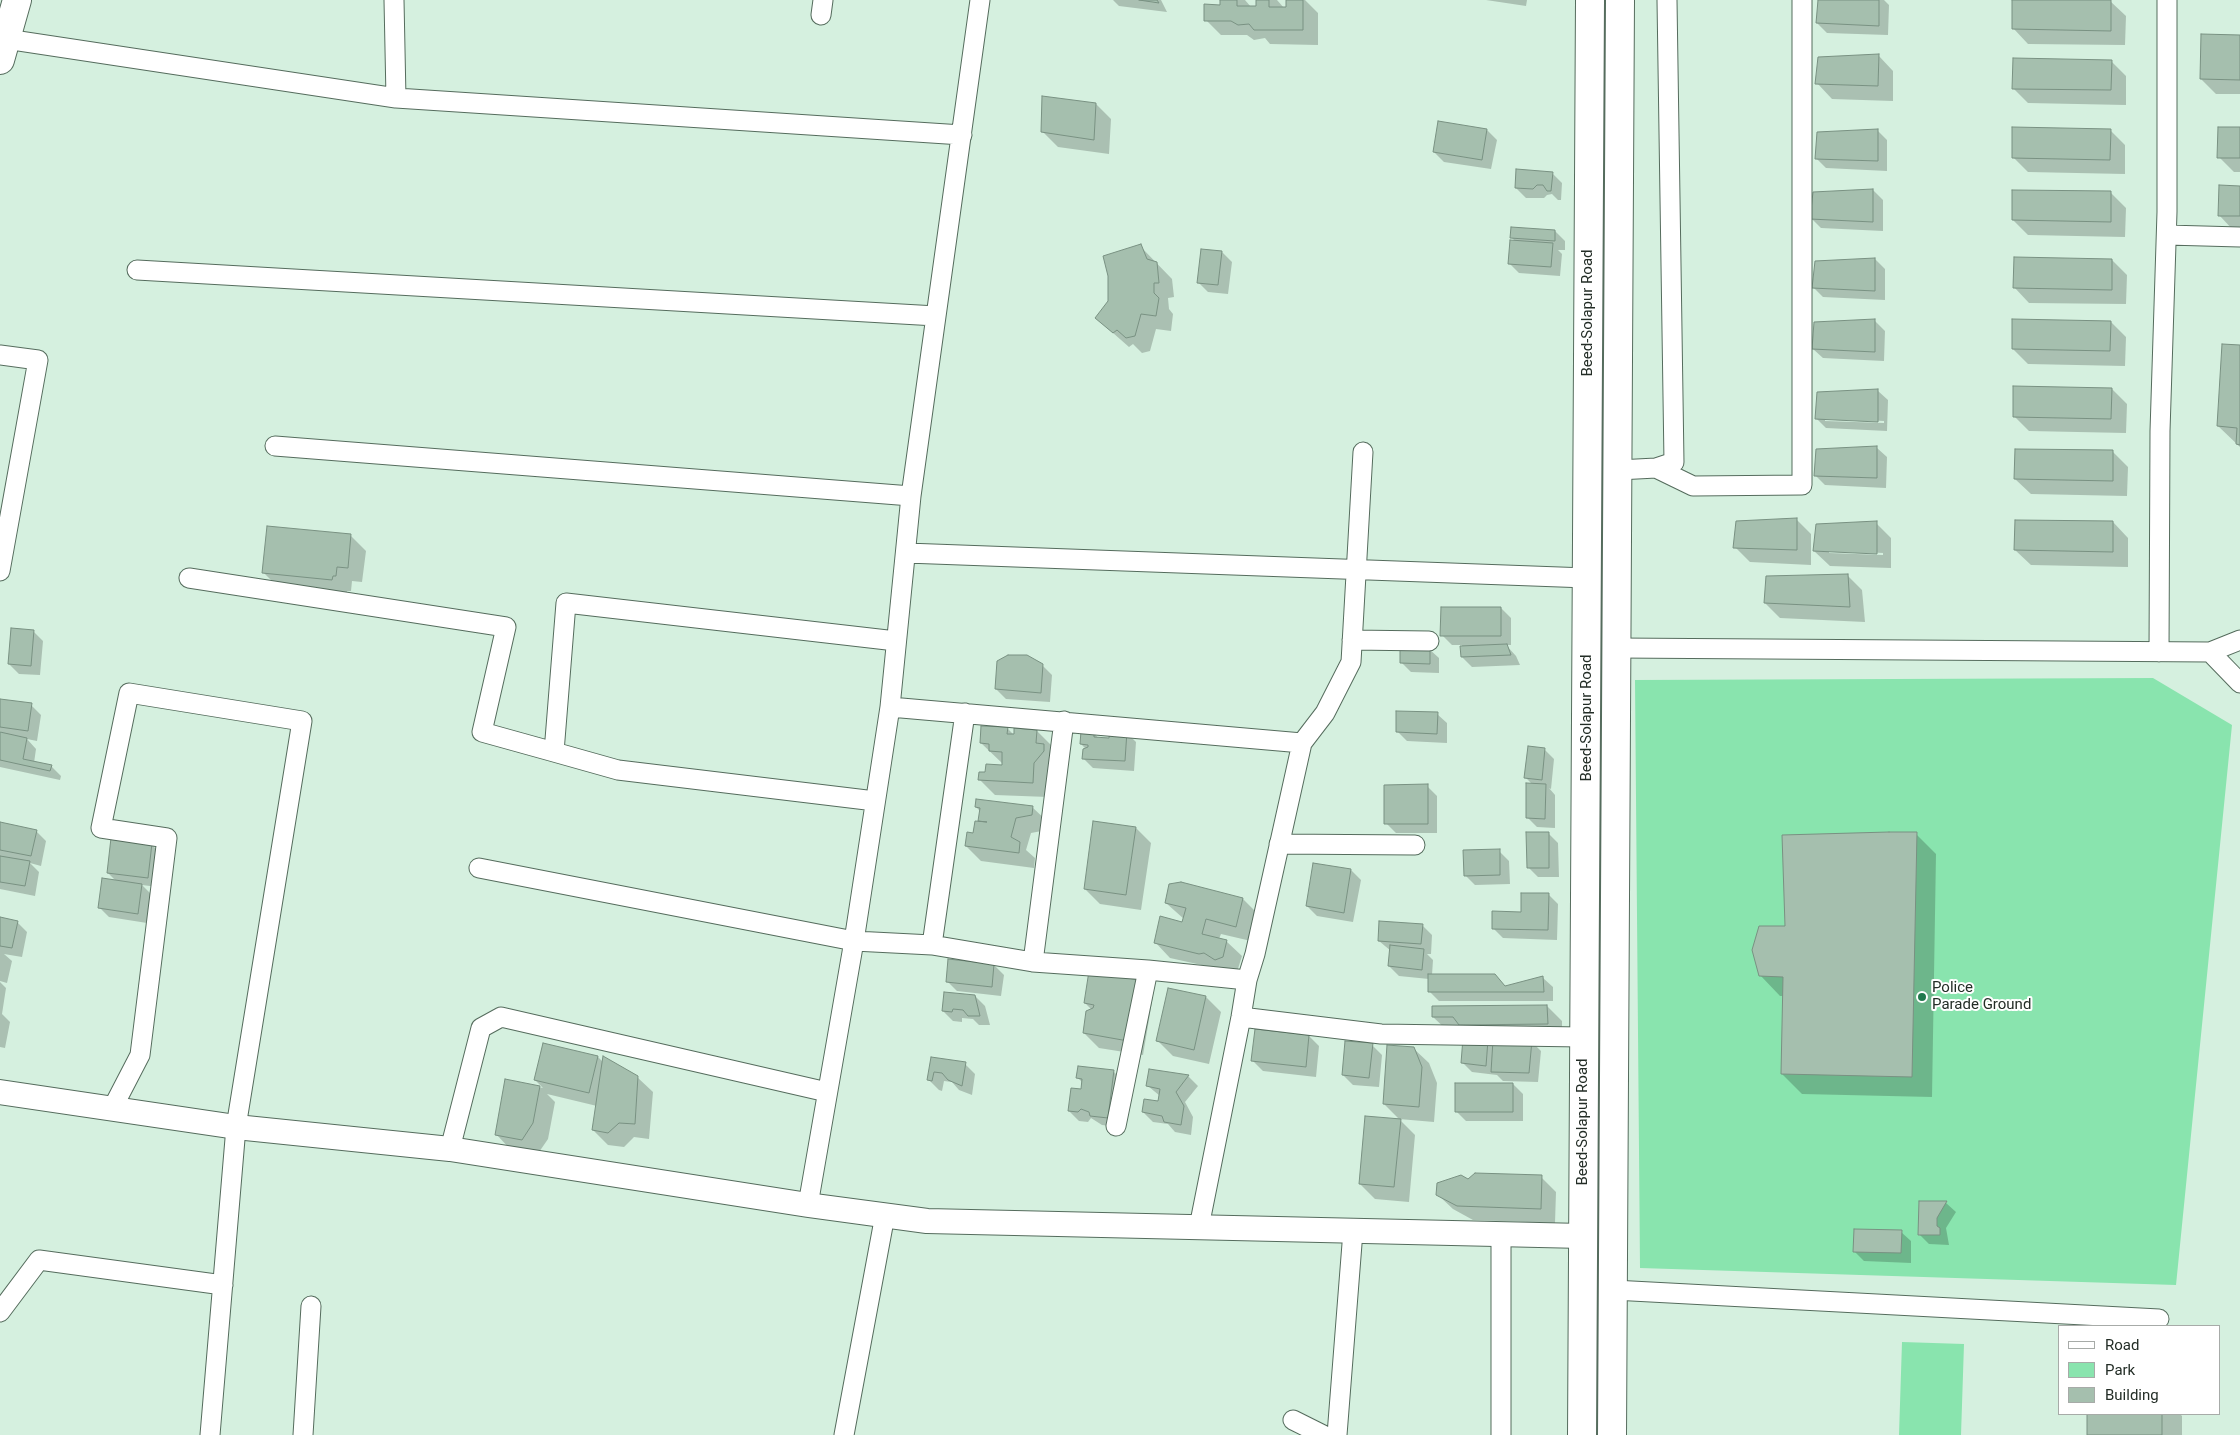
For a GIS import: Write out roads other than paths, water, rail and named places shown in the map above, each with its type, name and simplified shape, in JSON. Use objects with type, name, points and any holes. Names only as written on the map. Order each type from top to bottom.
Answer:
[{"type":"main road","points":[[3,50],[17,0]]},
{"type":"main road","name":"Beed-Solapur Road","points":[[1582,1435],[1582,1037],[1586,822],[1590,0]]},
{"type":"main road","name":"Beed-Solapur Road","points":[[1612,1435],[1620,0]]},
{"type":"street","points":[[394,0],[396,98]]},
{"type":"street","points":[[808,1205],[854,941],[890,707],[911,496],[980,0]]},
{"type":"street","points":[[1618,470],[1656,468],[1674,462],[1667,0]]},
{"type":"street","points":[[1656,468],[1693,486],[1802,485],[1802,0]]},
{"type":"street","points":[[2159,652],[2160,431],[2167,235],[2167,0]]},
{"type":"street","points":[[3,50],[396,98],[962,134]]},
{"type":"street","points":[[2167,235],[2240,236]]},
{"type":"street","points":[[137,270],[936,316]]},
{"type":"street","points":[[0,355],[38,360],[0,571]]},
{"type":"street","points":[[275,446],[911,496]]},
{"type":"street","points":[[1199,1227],[1241,1017],[1246,980],[1255,954],[1302,743],[1325,713],[1351,662],[1363,452]]},
{"type":"street","points":[[906,552],[1587,578]]},
{"type":"street","points":[[189,578],[506,627],[482,732],[618,770],[875,801]]},
{"type":"street","points":[[554,752],[566,603],[896,641]]},
{"type":"street","points":[[1352,640],[1429,641]]},
{"type":"street","points":[[1617,648],[2210,652],[2240,640]]},
{"type":"street","points":[[2210,652],[2240,683]]},
{"type":"street","points":[[112,1109],[140,1055],[167,838],[101,828],[129,693],[302,721],[236,1127],[210,1435]]},
{"type":"street","points":[[890,707],[1302,743]]},
{"type":"street","points":[[932,945],[965,713]]},
{"type":"street","points":[[1033,962],[1064,721]]},
{"type":"street","points":[[1280,844],[1415,845]]},
{"type":"street","points":[[479,868],[854,941],[932,945],[1033,962],[1148,970],[1246,980]]},
{"type":"street","points":[[1116,1126],[1148,970]]},
{"type":"street","points":[[450,1149],[481,1028],[502,1017],[827,1092]]},
{"type":"street","points":[[1241,1017],[1380,1034],[1582,1037]]},
{"type":"street","points":[[0,1092],[236,1127],[450,1149],[808,1205],[927,1221],[1583,1236]]},
{"type":"street","points":[[844,1435],[885,1215]]},
{"type":"street","points":[[1337,1435],[1352,1230]]},
{"type":"street","points":[[1501,1435],[1502,1234]]},
{"type":"street","points":[[0,1312],[39,1260],[222,1285]]},
{"type":"street","points":[[1613,1290],[2159,1319]]},
{"type":"street","points":[[303,1435],[311,1306]]},
{"type":"street","points":[[1293,1420],[1323,1435]]},
{"type":"place","name":"Police Parade Ground","points":[[1922,997]]}]
